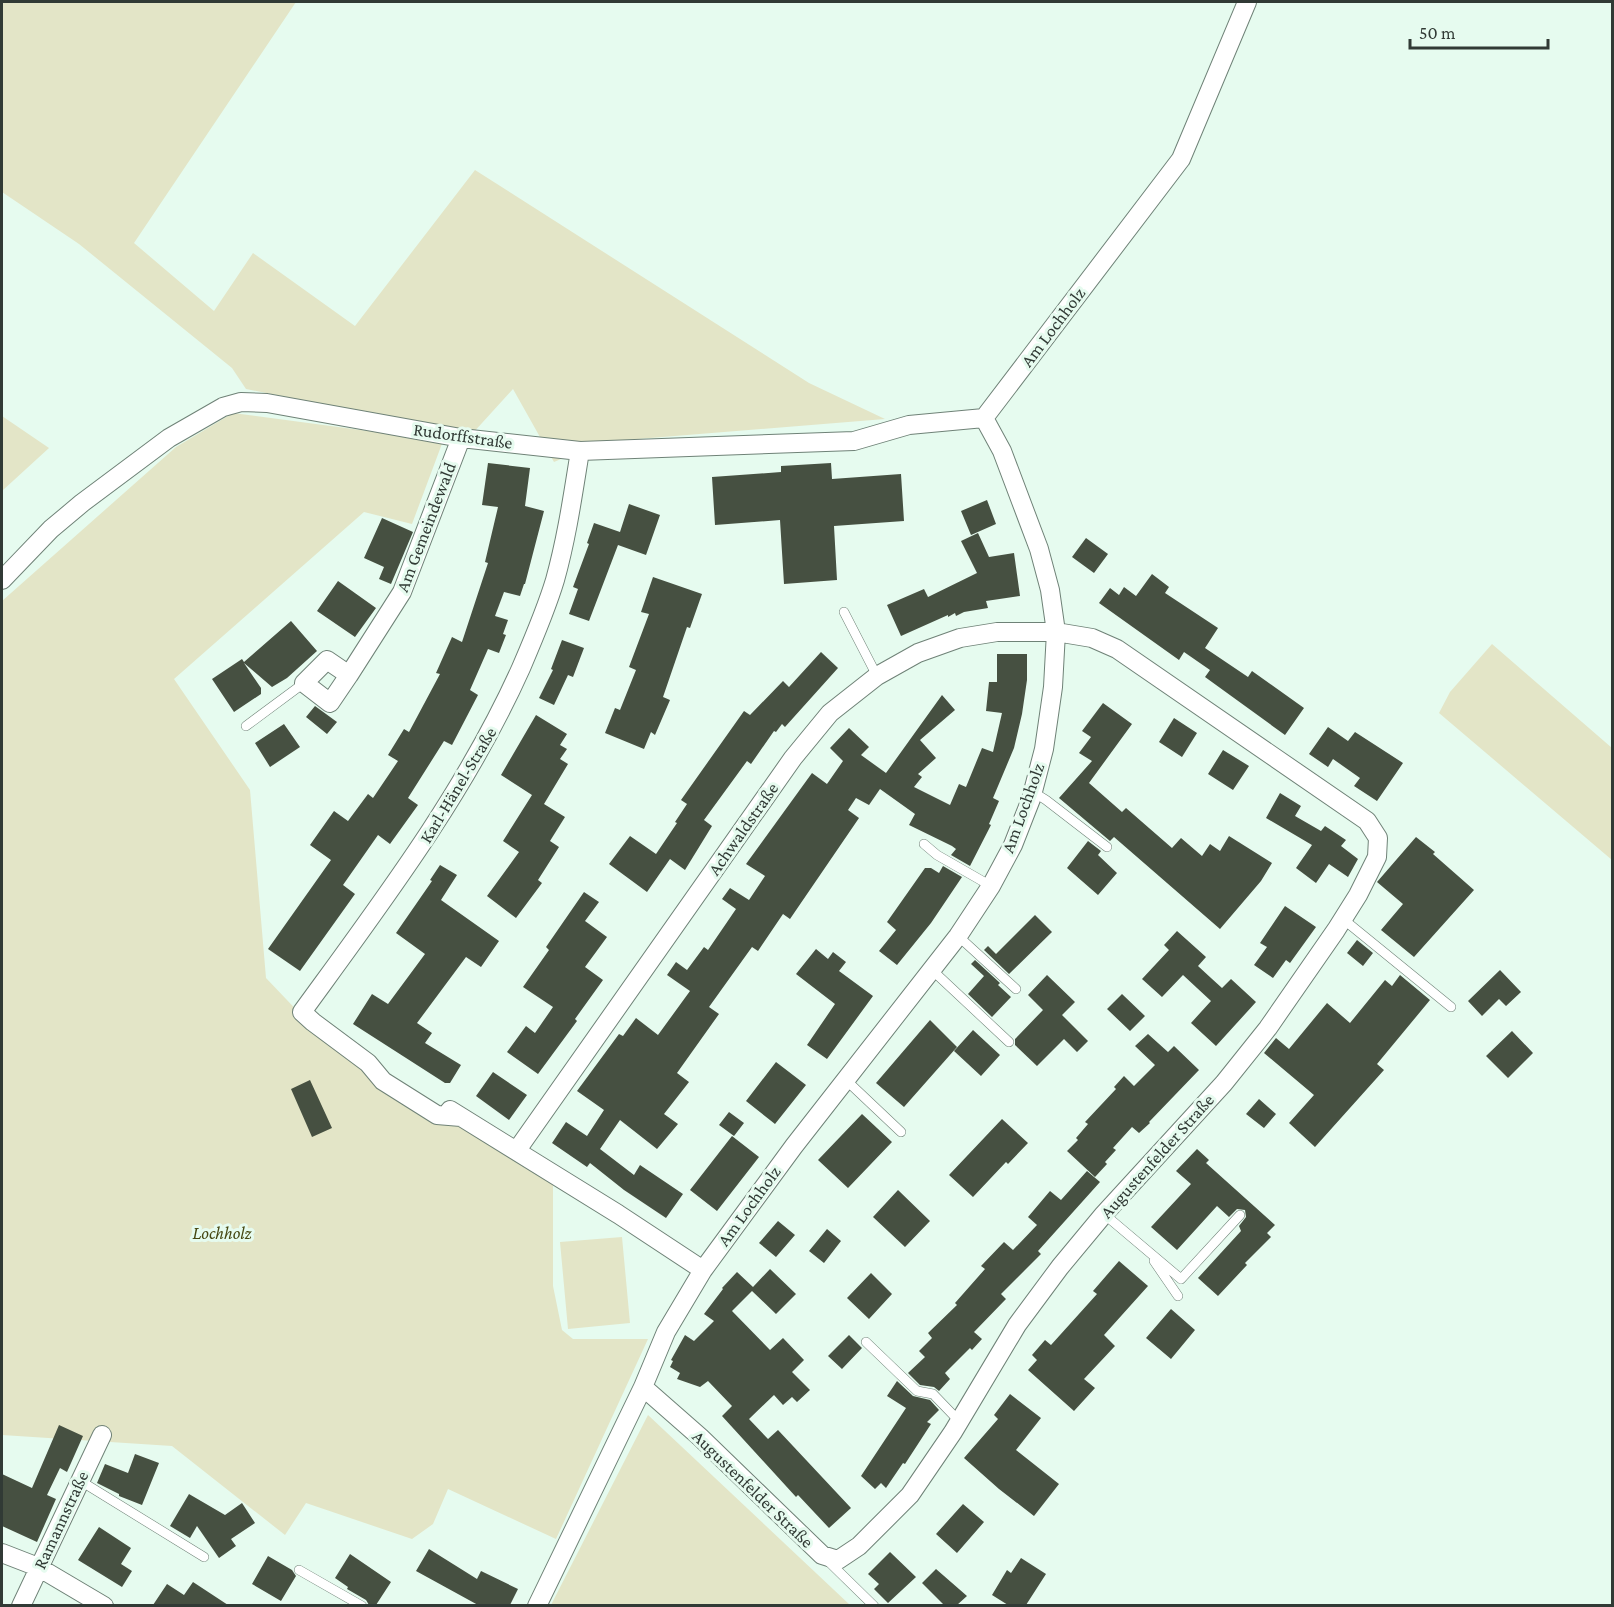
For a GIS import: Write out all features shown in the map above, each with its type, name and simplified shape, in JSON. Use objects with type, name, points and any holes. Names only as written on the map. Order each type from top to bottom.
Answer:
[{"type":"street","name":"Am Lochholz","points":[[537,1605],[643,1387],[666,1332],[703,1270],[772,1174],[958,936],[991,886],[1013,845],[1044,749],[1053,687],[1056,632],[1050,590],[1039,549],[1002,452],[984,418],[1181,159],[1246,2]]},
{"type":"street","name":"Rudorffstraße","points":[[2,579],[51,529],[169,438],[223,406],[242,402],[267,403],[461,438],[580,451],[854,441],[909,425],[984,418]]},
{"type":"street","name":"Am Gemeindewald","points":[[304,683],[330,704],[349,675],[402,592],[461,438]]},
{"type":"street","name":"Karl-Hänel-Straße","points":[[580,451],[569,520],[554,581],[534,639],[501,712],[441,818],[302,1012],[368,1063],[383,1081],[437,1116],[461,1117],[517,1150],[703,1270]]},
{"type":"street","name":"Achwaldstraße","points":[[517,1150],[793,758],[830,712],[877,676],[918,653],[960,638],[997,632],[1056,632]]},
{"type":"street","name":"Augustenfelder Straße","points":[[643,1387],[700,1437],[822,1555],[838,1560],[859,1546],[910,1494],[959,1421],[1017,1324],[1060,1267],[1104,1214],[1224,1083],[1268,1028],[1343,920],[1377,857],[1378,838],[1367,821],[1117,649],[1092,638],[1056,632]]},
{"type":"street","points":[[304,683],[327,660],[349,675]]},
{"type":"street","name":"Ramannstraße","points":[[21,1605],[102,1435]]},
{"type":"street","points":[[2,1553],[38,1567],[104,1605]]},
{"type":"lane","points":[[844,612],[877,676]]},
{"type":"lane","points":[[246,726],[304,683]]},
{"type":"lane","points":[[1032,792],[1046,800],[1107,847]]},
{"type":"lane","points":[[924,844],[936,855],[991,886]]},
{"type":"lane","points":[[1343,920],[1451,1007]]},
{"type":"lane","points":[[958,936],[1016,989]]},
{"type":"lane","points":[[931,969],[1009,1042]]},
{"type":"lane","points":[[846,1080],[901,1132]]},
{"type":"lane","points":[[1104,1214],[1180,1279],[1240,1215]]},
{"type":"lane","points":[[1146,1250],[1178,1296]]},
{"type":"lane","points":[[866,1342],[917,1391],[933,1394],[959,1421]]},
{"type":"lane","points":[[79,1480],[204,1557]]},
{"type":"lane","points":[[822,1555],[874,1605]]},
{"type":"lane","points":[[299,1570],[362,1605]]},
{"type":"green space","points":[[2,2],[296,2],[134,243],[214,311],[253,253],[355,326],[475,170],[809,383],[885,419],[601,442],[554,462],[513,389],[472,434],[246,389],[232,368],[79,244],[2,192]]},
{"type":"green space","name":"Lochholz","points":[[233,413],[443,441],[412,524],[364,512],[174,679],[250,790],[266,978],[327,1042],[553,1180],[553,1286],[562,1330],[573,1339],[648,1339],[556,1539],[448,1489],[433,1524],[412,1539],[306,1503],[285,1535],[172,1446],[2,1435],[2,601],[176,447]]},
{"type":"green space","points":[[2,416],[49,448],[2,491]]},
{"type":"green space","points":[[1492,644],[1612,748],[1612,860],[1439,713],[1450,692]]},
{"type":"green space","points":[[622,1237],[630,1323],[568,1329],[560,1242]]},
{"type":"green space","points":[[648,1415],[850,1605],[551,1605]]},
{"type":"building","points":[[488,463],[530,468],[525,506],[544,511],[525,584],[520,596],[504,592],[495,616],[508,620],[503,634],[506,635],[499,653],[488,649],[470,690],[478,695],[452,745],[444,741],[408,798],[418,805],[390,844],[378,835],[343,885],[355,894],[300,971],[268,949],[331,860],[310,845],[334,811],[348,821],[368,794],[373,798],[398,761],[388,755],[404,729],[409,732],[440,674],[436,673],[452,637],[462,642],[488,563],[485,562],[498,507],[482,505]]},
{"type":"building","points":[[831,463],[832,479],[901,474],[904,521],[834,526],[837,580],[784,584],[780,520],[715,525],[712,477],[781,472],[781,466]]},
{"type":"building","points":[[987,500],[996,524],[971,535],[961,511]]},
{"type":"building","points":[[629,504],[660,515],[646,555],[618,545],[589,621],[569,614],[578,589],[573,587],[594,523],[620,532]]},
{"type":"building","points":[[382,518],[413,532],[391,584],[379,579],[384,567],[364,558]]},
{"type":"building","points":[[978,533],[989,557],[1014,553],[1020,596],[986,601],[988,608],[964,612],[956,616],[955,613],[948,617],[948,615],[901,636],[887,605],[924,589],[928,597],[977,573],[961,541]]},
{"type":"building","points":[[1086,538],[1108,554],[1094,573],[1072,557]]},
{"type":"building","points":[[1152,574],[1169,587],[1165,593],[1218,628],[1205,648],[1248,677],[1252,671],[1304,708],[1285,735],[1205,677],[1210,670],[1184,652],[1179,660],[1099,603],[1110,588],[1119,595],[1124,587],[1136,596]]},
{"type":"building","points":[[653,577],[702,594],[690,628],[687,627],[663,697],[670,700],[655,735],[651,732],[644,749],[605,733],[615,708],[620,710],[636,670],[629,667],[649,614],[641,612]]},
{"type":"building","points":[[338,581],[376,608],[355,637],[317,611]]},
{"type":"building","points":[[291,621],[317,651],[287,678],[272,687],[244,663],[261,688],[261,694],[234,712],[212,679],[242,659],[244,662]]},
{"type":"building","points":[[562,640],[584,648],[573,677],[568,675],[554,705],[539,698],[553,670],[551,669]]},
{"type":"building","points":[[821,652],[838,668],[785,727],[782,724],[776,732],[774,731],[751,764],[747,761],[704,820],[712,826],[685,870],[670,859],[647,892],[609,864],[630,836],[656,854],[687,804],[681,800],[744,711],[750,715],[783,681],[789,687]]},
{"type":"building","points":[[997,654],[1027,654],[1027,680],[1014,748],[993,798],[999,801],[989,824],[991,825],[970,866],[951,855],[956,849],[952,846],[909,825],[915,814],[880,789],[869,805],[856,798],[848,810],[859,818],[790,919],[783,914],[758,951],[752,947],[709,1007],[719,1014],[677,1073],[689,1082],[664,1114],[678,1124],[657,1149],[620,1120],[600,1149],[634,1175],[640,1165],[683,1194],[666,1218],[624,1190],[590,1163],[587,1167],[552,1143],[566,1122],[587,1136],[604,1110],[577,1091],[619,1034],[623,1036],[636,1018],[658,1035],[690,991],[667,975],[676,962],[687,970],[704,947],[708,950],[736,909],[722,899],[730,888],[749,900],[765,876],[746,864],[812,773],[827,784],[843,761],[830,748],[849,728],[869,747],[861,755],[886,773],[942,695],[955,710],[920,740],[936,758],[918,774],[922,777],[914,787],[950,805],[959,784],[966,787],[982,748],[993,752],[1002,713],[986,711],[989,682],[997,682]]},
{"type":"building","points":[[1103,703],[1132,724],[1089,783],[1122,812],[1126,808],[1172,848],[1181,838],[1202,856],[1210,844],[1220,851],[1229,836],[1272,863],[1261,881],[1220,929],[1114,837],[1110,841],[1059,798],[1092,761],[1079,753],[1091,737],[1082,731]]},
{"type":"building","points":[[315,706],[337,722],[327,734],[306,717]]},
{"type":"building","points":[[536,715],[567,734],[560,745],[567,749],[560,759],[568,764],[544,804],[565,817],[550,841],[559,847],[538,880],[542,883],[516,918],[487,896],[519,852],[503,841],[532,795],[501,775]]},
{"type":"building","points":[[1174,718],[1197,733],[1182,757],[1159,742]]},
{"type":"building","points":[[284,724],[300,747],[270,767],[255,743]]},
{"type":"building","points":[[1328,727],[1348,741],[1355,732],[1403,763],[1377,801],[1354,786],[1360,778],[1333,759],[1328,767],[1309,754]]},
{"type":"building","points":[[1223,750],[1249,766],[1233,790],[1208,774]]},
{"type":"building","points":[[1280,793],[1301,806],[1295,816],[1321,831],[1325,826],[1346,840],[1341,846],[1358,859],[1348,877],[1329,864],[1316,883],[1296,868],[1312,845],[1266,818]]},
{"type":"building","points":[[1416,837],[1474,890],[1414,957],[1381,930],[1403,904],[1377,882]]},
{"type":"building","points":[[1088,841],[1101,851],[1098,855],[1117,873],[1098,895],[1067,868]]},
{"type":"building","points":[[440,865],[457,875],[441,900],[499,941],[481,967],[466,957],[417,1023],[432,1033],[425,1043],[461,1065],[450,1083],[445,1083],[353,1024],[372,994],[388,1004],[425,954],[396,933],[432,881],[430,880]]},
{"type":"building","points":[[943,866],[962,877],[931,923],[897,965],[879,951],[896,930],[887,922],[925,868],[931,868],[939,873]]},
{"type":"building","points":[[584,892],[599,902],[585,921],[607,937],[585,967],[603,980],[575,1019],[577,1021],[538,1074],[507,1052],[526,1026],[535,1033],[553,1007],[523,987],[549,950],[546,947]]},
{"type":"building","points":[[1285,906],[1316,927],[1290,963],[1286,960],[1273,978],[1254,965],[1267,947],[1260,943]]},
{"type":"building","points":[[1035,915],[1052,932],[1009,974],[984,950],[988,946],[996,954]]},
{"type":"building","points":[[1177,931],[1206,957],[1198,966],[1222,988],[1231,979],[1256,1002],[1216,1046],[1191,1023],[1211,1001],[1183,975],[1162,997],[1142,979],[1169,950],[1164,945]]},
{"type":"building","points":[[1357,940],[1373,953],[1363,966],[1347,953]]},
{"type":"building","points":[[816,949],[828,959],[833,952],[846,962],[839,971],[873,996],[827,1059],[807,1045],[835,1004],[796,974]]},
{"type":"building","points":[[975,960],[1000,983],[998,985],[1011,997],[992,1017],[968,994],[984,976],[971,964]]},
{"type":"building","points":[[1500,970],[1521,992],[1506,1006],[1499,999],[1482,1016],[1468,1001]]},
{"type":"building","points":[[1047,975],[1075,1002],[1062,1015],[1088,1041],[1077,1052],[1064,1039],[1037,1066],[1015,1045],[1015,1039],[1043,1010],[1028,995]]},
{"type":"building","points":[[1400,975],[1430,1000],[1377,1064],[1384,1070],[1315,1147],[1289,1123],[1314,1095],[1264,1053],[1276,1038],[1289,1049],[1327,1003],[1350,1023],[1385,980],[1392,986]]},
{"type":"building","points":[[1122,994],[1145,1016],[1130,1031],[1107,1009]]},
{"type":"building","points":[[930,1020],[957,1047],[904,1107],[876,1083]]},
{"type":"building","points":[[973,1030],[1000,1055],[981,1076],[954,1051]]},
{"type":"building","points":[[1512,1031],[1533,1053],[1508,1078],[1486,1056]]},
{"type":"building","points":[[1148,1034],[1168,1052],[1174,1046],[1199,1070],[1139,1133],[1132,1127],[1113,1148],[1116,1150],[1095,1177],[1067,1151],[1078,1140],[1076,1138],[1088,1124],[1085,1122],[1116,1089],[1114,1087],[1124,1076],[1134,1086],[1155,1065],[1135,1046]]},
{"type":"building","points":[[776,1062],[806,1085],[775,1124],[746,1101]]},
{"type":"building","points":[[493,1072],[527,1095],[509,1120],[476,1096]]},
{"type":"building","points":[[310,1080],[332,1128],[312,1137],[291,1089]]},
{"type":"building","points":[[1259,1099],[1276,1114],[1264,1128],[1246,1114]]},
{"type":"building","points":[[729,1112],[744,1123],[734,1136],[719,1125]]},
{"type":"building","points":[[862,1114],[892,1142],[848,1188],[818,1160]]},
{"type":"building","points":[[1002,1119],[1028,1143],[1008,1164],[1006,1162],[973,1197],[949,1175]]},
{"type":"building","points":[[732,1136],[759,1157],[717,1211],[690,1190]]},
{"type":"building","points":[[1197,1149],[1209,1160],[1206,1163],[1275,1225],[1267,1233],[1271,1237],[1245,1263],[1247,1265],[1218,1296],[1198,1278],[1241,1231],[1239,1226],[1246,1217],[1245,1210],[1237,1209],[1229,1217],[1217,1206],[1177,1250],[1151,1227],[1191,1184],[1176,1171]]},
{"type":"building","points":[[1087,1171],[1100,1182],[1038,1251],[1041,1254],[1001,1294],[1006,1299],[974,1332],[982,1339],[945,1373],[950,1379],[939,1391],[934,1387],[920,1385],[908,1373],[925,1357],[919,1351],[932,1338],[928,1333],[957,1305],[955,1303],[985,1269],[981,1266],[1004,1242],[1013,1250],[1037,1225],[1028,1217],[1050,1191],[1061,1200]]},
{"type":"building","points":[[898,1190],[930,1221],[905,1247],[873,1217]]},
{"type":"building","points":[[778,1221],[795,1235],[776,1257],[759,1243]]},
{"type":"building","points":[[827,1229],[841,1241],[824,1263],[809,1251]]},
{"type":"building","points":[[1119,1261],[1148,1286],[1104,1335],[1115,1346],[1084,1379],[1095,1388],[1074,1411],[1028,1370],[1037,1360],[1032,1355],[1045,1340],[1051,1345],[1097,1294],[1093,1291]]},
{"type":"building","points":[[770,1269],[796,1294],[776,1314],[752,1291],[732,1311],[770,1350],[783,1338],[804,1360],[792,1372],[810,1390],[797,1402],[792,1397],[783,1405],[774,1395],[749,1419],[768,1439],[778,1430],[851,1508],[829,1528],[798,1495],[796,1497],[722,1416],[732,1406],[708,1381],[700,1387],[677,1379],[680,1373],[670,1367],[673,1361],[671,1360],[685,1335],[694,1341],[714,1321],[704,1314],[722,1288],[737,1272],[753,1287]]},
{"type":"building","points":[[871,1273],[892,1294],[869,1319],[847,1298]]},
{"type":"building","points":[[1171,1309],[1195,1330],[1171,1359],[1146,1338]]},
{"type":"building","points":[[849,1335],[862,1348],[842,1369],[828,1356]]},
{"type":"building","points":[[897,1381],[913,1396],[930,1400],[939,1410],[927,1422],[931,1424],[886,1488],[881,1483],[875,1489],[861,1476],[906,1408],[887,1396]]},
{"type":"building","points":[[1010,1394],[1041,1418],[1016,1450],[1059,1484],[1034,1516],[964,1458],[998,1419],[994,1415]]},
{"type":"building","points":[[59,1425],[83,1436],[67,1472],[60,1468],[47,1495],[56,1499],[37,1542],[2,1526],[2,1474],[32,1488]]},
{"type":"building","points":[[135,1454],[159,1463],[142,1505],[119,1496],[97,1483],[105,1464],[128,1473]]},
{"type":"building","points":[[189,1494],[225,1515],[242,1503],[255,1523],[231,1539],[236,1546],[219,1558],[197,1526],[190,1538],[170,1526]]},
{"type":"building","points":[[963,1504],[984,1522],[957,1553],[936,1534]]},
{"type":"building","points":[[99,1527],[131,1548],[121,1564],[132,1571],[122,1587],[78,1560]]},
{"type":"building","points":[[429,1549],[477,1579],[481,1571],[518,1589],[510,1605],[478,1605],[416,1571]]},
{"type":"building","points":[[890,1552],[916,1577],[888,1603],[874,1589],[879,1584],[868,1574]]},
{"type":"building","points":[[350,1554],[391,1582],[376,1605],[369,1605],[366,1600],[347,1589],[348,1587],[335,1578]]},
{"type":"building","points":[[268,1556],[292,1570],[296,1576],[281,1601],[252,1584]]},
{"type":"building","points":[[1021,1558],[1046,1574],[1026,1605],[1008,1605],[992,1595],[1007,1570],[1011,1573]]},
{"type":"building","points":[[936,1569],[967,1596],[957,1605],[944,1605],[922,1583]]},
{"type":"building","points":[[193,1582],[228,1605],[153,1605],[167,1584],[184,1595]]}]
